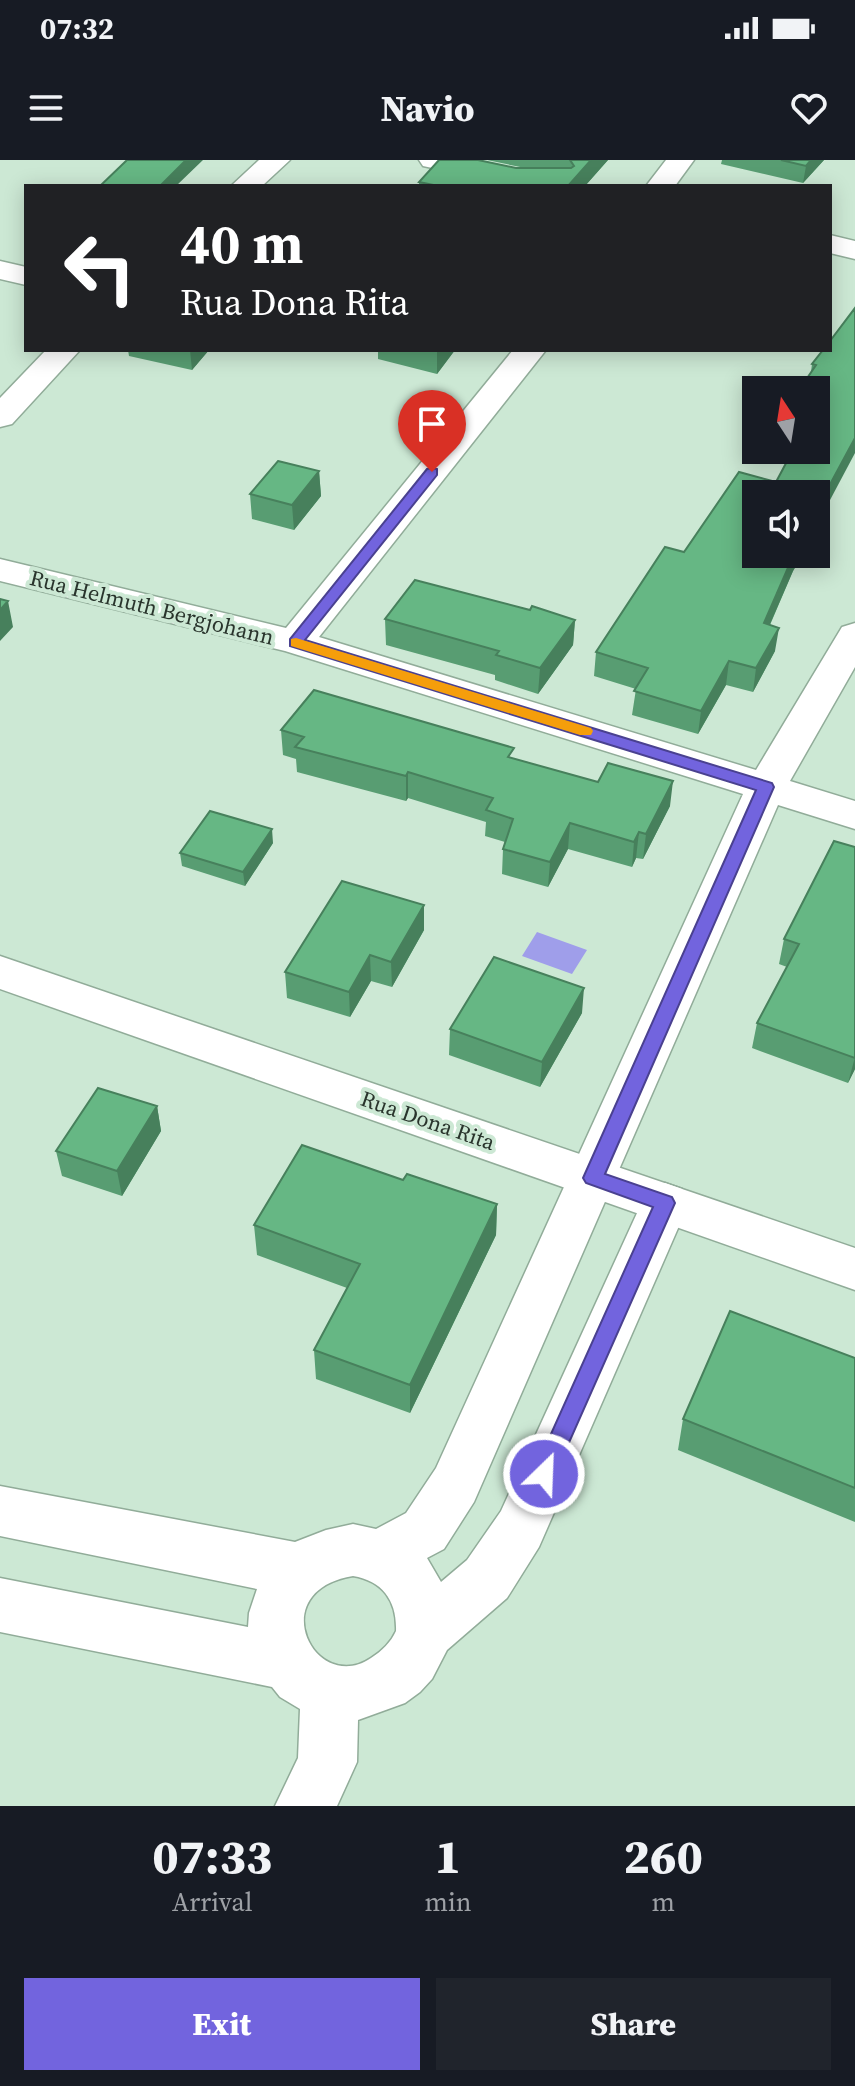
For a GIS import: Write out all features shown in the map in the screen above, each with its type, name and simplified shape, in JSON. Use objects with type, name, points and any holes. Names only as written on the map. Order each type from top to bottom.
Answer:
[{"type":"street","points":[[247,184],[276,160]]},
{"type":"street","points":[[433,160],[547,184]]},
{"type":"street","points":[[662,184],[680,160]]},
{"type":"street","points":[[832,244],[855,250]]},
{"type":"street","points":[[0,270],[24,276]]},
{"type":"street","points":[[0,417],[62,352]]},
{"type":"street","points":[[295,642],[528,352]]},
{"type":"street","name":"Rua Helmuth Bergjohann","points":[[0,570],[295,642],[855,815]]},
{"type":"street","points":[[380,1555],[425,1531],[455,1485],[766,787],[855,635]]},
{"type":"street","name":"Rua Dona Rita","points":[[0,972],[855,1269]]},
{"type":"street","points":[[424,1633],[487,1579],[520,1529],[665,1203]]},
{"type":"street","points":[[0,1511],[246,1561],[302,1569]]},
{"type":"street","points":[[0,1605],[309,1677],[357,1694],[384,1686],[403,1672],[416,1654],[424,1633],[426,1612],[419,1591],[403,1570],[380,1555],[353,1550],[326,1555],[302,1569],[284,1590],[276,1616],[277,1641],[309,1677],[327,1762],[305,1806]]},
{"type":"water","points":[[537,932],[587,950],[572,974],[522,956]]},
{"type":"building","points":[[127,160],[186,160],[162,184],[102,184]]},
{"type":"building","points":[[439,160],[478,160],[516,168],[571,168],[574,166],[570,160],[591,160],[570,184],[419,182]]},
{"type":"building","points":[[781,160],[811,160],[806,166]]},
{"type":"building","points":[[855,308],[855,438],[830,484],[830,480],[777,480],[786,464],[830,464],[830,376],[809,376],[816,365],[812,364],[821,352],[832,352],[832,338]]},
{"type":"building","points":[[278,461],[319,471],[292,505],[250,494]]},
{"type":"building","points":[[739,472],[769,480],[742,480],[742,568],[788,568],[764,623],[779,628],[756,668],[729,661],[701,711],[634,691],[648,668],[596,652],[665,547],[684,552]]},
{"type":"building","points":[[415,580],[530,610],[532,606],[575,620],[540,668],[496,655],[499,651],[385,619]]},
{"type":"building","points":[[0,599],[8,601],[0,610]]},
{"type":"building","points":[[314,690],[514,748],[508,757],[598,782],[608,763],[673,781],[646,834],[639,832],[634,842],[570,823],[550,862],[503,849],[513,819],[486,810],[493,798],[408,772],[406,776],[295,747],[304,737],[281,730]]},
{"type":"building","points":[[210,811],[272,829],[243,872],[180,853]]},
{"type":"building","points":[[834,841],[855,847],[855,1058],[757,1023],[799,944],[784,939]]},
{"type":"building","points":[[342,881],[424,905],[391,962],[370,955],[349,992],[285,972]]},
{"type":"building","points":[[494,957],[584,988],[542,1062],[450,1029]]},
{"type":"building","points":[[98,1088],[157,1106],[117,1171],[56,1151]]},
{"type":"building","points":[[302,1145],[403,1180],[407,1174],[497,1204],[410,1385],[314,1350],[360,1264],[254,1225]]},
{"type":"building","points":[[730,1311],[855,1358],[855,1488],[683,1419]]},
{"type":"slow traffic","points":[[296,642],[585,731]]},
{"type":"route","points":[[432,472],[295,642],[766,787],[593,1178],[665,1203],[544,1474]]}]
